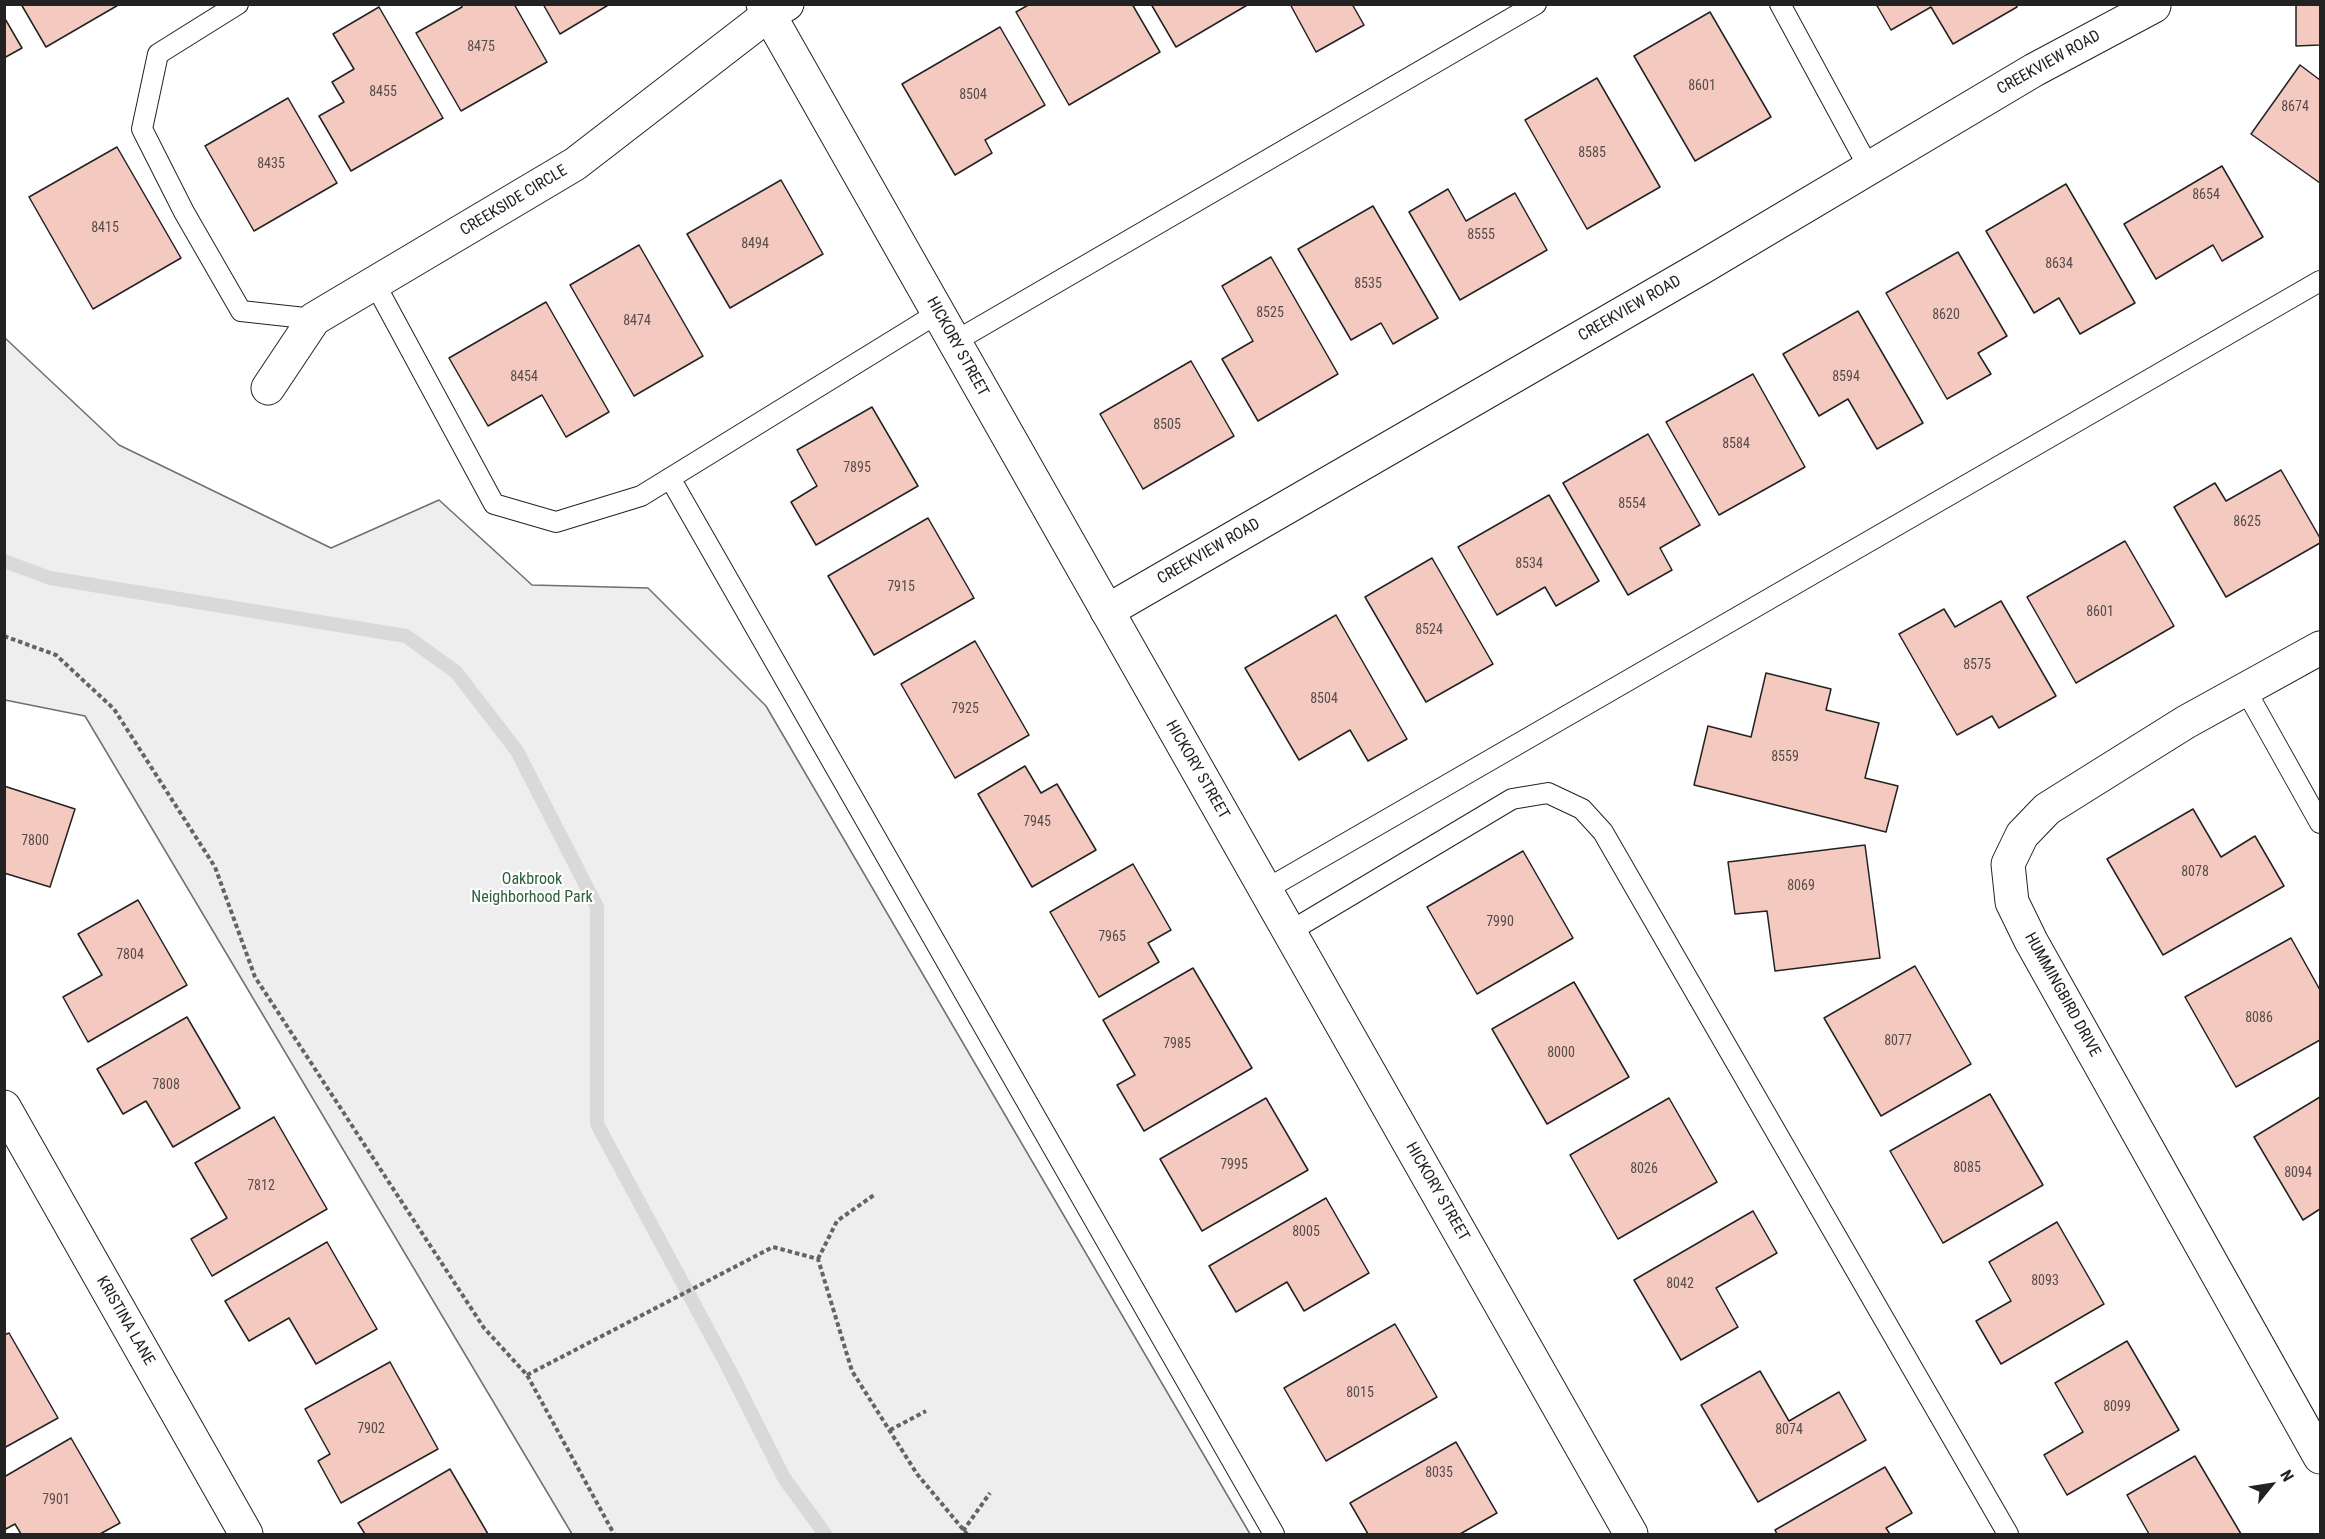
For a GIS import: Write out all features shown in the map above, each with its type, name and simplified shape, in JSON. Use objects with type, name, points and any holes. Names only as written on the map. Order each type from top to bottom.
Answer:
[{"type":"street","name":"CREEKVIEW ROAD","points":[[1107,611],[1701,268],[2034,70],[2154,5]]},
{"type":"street","name":"CREEKSIDE CIRCLE","points":[[268,388],[314,319],[575,164],[773,8]]},
{"type":"street","name":"HICKORY STREET","points":[[773,8],[954,342],[1631,1534]]},
{"type":"street","name":"HUMMINGBIRD DRIVE","points":[[2320,648],[2186,723],[2047,809],[2022,835],[2008,864],[2012,902],[2031,941],[2320,1457]]},
{"type":"street","name":"KRISTINA LANE","points":[[4,1107],[246,1534]]},
{"type":"lane","points":[[238,4],[158,54],[141,129],[184,212],[241,311],[314,319]]},
{"type":"lane","points":[[954,342],[1536,4]]},
{"type":"lane","points":[[1780,4],[1869,168]]},
{"type":"lane","points":[[1265,890],[2320,281]]},
{"type":"lane","points":[[375,284],[494,504],[556,522],[641,496],[938,313]]},
{"type":"lane","points":[[670,478],[1274,1534]]},
{"type":"lane","points":[[2245,689],[2320,823]]},
{"type":"lane","points":[[1289,932],[1512,799],[1548,794],[1582,809],[1604,832],[2008,1534]]},
{"type":"path","points":[[4,636],[56,655],[114,709],[215,867],[255,977],[484,1328],[527,1375],[614,1534]]},
{"type":"path","points":[[874,1195],[837,1221],[818,1259],[852,1371],[917,1474],[965,1532],[990,1493]]},
{"type":"path","points":[[527,1375],[773,1247],[818,1259]]},
{"type":"path","points":[[890,1430],[926,1411]]},
{"type":"green space","name":"Oakbrook Neighborhood Park","points":[[5,338],[119,445],[331,548],[439,500],[532,585],[648,588],[766,706],[1250,1534],[572,1534],[85,716],[5,700]]},
{"type":"building","points":[[21,4],[120,4],[46,47]]},
{"type":"building","points":[[461,4],[514,4],[547,62],[461,111],[416,33],[462,7]]},
{"type":"building","points":[[543,4],[610,4],[560,34]]},
{"type":"building","points":[[1030,4],[1132,4],[1160,52],[1069,105],[1016,12]]},
{"type":"building","points":[[1151,4],[1249,4],[1176,47]]},
{"type":"building","points":[[1290,4],[1352,4],[1364,25],[1316,52]]},
{"type":"building","points":[[1876,4],[2016,4],[2017,7],[1953,44],[1931,7],[1891,30]]},
{"type":"building","points":[[2296,4],[2320,4],[2320,45],[2296,46]]},
{"type":"building","points":[[379,7],[443,118],[351,171],[319,116],[344,102],[332,82],[354,69],[333,34]]},
{"type":"building","points":[[1710,12],[1771,117],[1695,161],[1634,56]]},
{"type":"building","points":[[4,17],[22,48],[4,58]]},
{"type":"building","points":[[1000,27],[1045,105],[985,140],[992,153],[955,175],[902,84]]},
{"type":"building","points":[[2300,65],[2320,80],[2320,183],[2251,134]]},
{"type":"building","points":[[1597,78],[1660,187],[1587,229],[1525,120]]},
{"type":"building","points":[[288,98],[337,183],[254,231],[205,146]]},
{"type":"building","points":[[117,147],[181,258],[93,309],[29,197]]},
{"type":"building","points":[[2222,166],[2263,237],[2222,261],[2213,245],[2156,279],[2124,224]]},
{"type":"building","points":[[781,180],[823,254],[730,308],[687,234]]},
{"type":"building","points":[[2066,184],[2135,303],[2080,334],[2059,298],[2034,313],[1986,231]]},
{"type":"building","points":[[1448,189],[1466,221],[1515,193],[1547,250],[1460,300],[1409,212]]},
{"type":"building","points":[[1373,206],[1438,318],[1393,344],[1381,323],[1351,340],[1298,249]]},
{"type":"building","points":[[639,245],[703,356],[634,396],[570,285]]},
{"type":"building","points":[[1958,252],[2007,336],[1978,353],[1991,374],[1947,399],[1886,293]]},
{"type":"building","points":[[1271,257],[1338,374],[1258,421],[1222,359],[1253,341],[1222,286]]},
{"type":"building","points":[[546,302],[609,412],[566,437],[542,395],[488,426],[449,358]]},
{"type":"building","points":[[1858,311],[1923,423],[1877,449],[1848,399],[1819,416],[1783,354]]},
{"type":"building","points":[[1191,361],[1234,436],[1143,489],[1100,414]]},
{"type":"building","points":[[1753,374],[1805,467],[1719,515],[1666,422]]},
{"type":"building","points":[[872,407],[918,486],[816,545],[791,502],[817,486],[797,450]]},
{"type":"building","points":[[1648,434],[1700,525],[1660,548],[1672,570],[1628,595],[1563,483]]},
{"type":"building","points":[[2281,470],[2320,538],[2320,543],[2226,597],[2174,507],[2215,483],[2226,501]]},
{"type":"building","points":[[1549,495],[1599,581],[1556,606],[1545,587],[1497,615],[1458,547]]},
{"type":"building","points":[[928,518],[974,598],[874,655],[828,576]]},
{"type":"building","points":[[2125,541],[2174,626],[2076,683],[2027,597]]},
{"type":"building","points":[[1432,558],[1493,664],[1426,702],[1365,597]]},
{"type":"building","points":[[2001,601],[2056,696],[1999,728],[1992,716],[1957,735],[1899,634],[1944,609],[1955,627]]},
{"type":"building","points":[[1336,615],[1407,739],[1368,761],[1350,730],[1299,760],[1245,668]]},
{"type":"building","points":[[975,641],[1029,735],[955,778],[901,684]]},
{"type":"building","points":[[1766,673],[1831,689],[1826,710],[1879,723],[1865,778],[1898,786],[1886,832],[1694,785],[1708,726],[1751,737]]},
{"type":"building","points":[[1025,766],[1041,793],[1057,784],[1096,850],[1032,887],[978,794]]},
{"type":"building","points":[[4,786],[75,809],[50,887],[4,873]]},
{"type":"building","points":[[2193,809],[2221,857],[2255,836],[2284,886],[2163,955],[2107,859]]},
{"type":"building","points":[[1865,845],[1880,958],[1775,971],[1767,911],[1735,914],[1728,862]]},
{"type":"building","points":[[1523,851],[1573,938],[1477,994],[1427,907]]},
{"type":"building","points":[[1133,864],[1171,930],[1148,943],[1159,962],[1099,997],[1050,912]]},
{"type":"building","points":[[138,900],[187,985],[88,1042],[63,997],[102,975],[78,934]]},
{"type":"building","points":[[2291,938],[2320,990],[2320,1040],[2236,1087],[2185,997]]},
{"type":"building","points":[[1915,966],[1971,1064],[1881,1116],[1824,1018]]},
{"type":"building","points":[[1193,968],[1252,1068],[1144,1131],[1117,1085],[1135,1075],[1103,1020]]},
{"type":"building","points":[[1574,982],[1629,1077],[1547,1124],[1492,1029]]},
{"type":"building","points":[[187,1017],[240,1108],[173,1147],[146,1101],[123,1114],[97,1069]]},
{"type":"building","points":[[1990,1094],[2043,1185],[1943,1243],[1890,1151]]},
{"type":"building","points":[[2320,1097],[2320,1209],[2303,1220],[2254,1137]]},
{"type":"building","points":[[1266,1098],[1308,1170],[1202,1231],[1160,1159]]},
{"type":"building","points":[[1669,1098],[1717,1182],[1618,1239],[1570,1155]]},
{"type":"building","points":[[274,1117],[327,1209],[212,1276],[191,1239],[227,1218],[195,1163]]},
{"type":"building","points":[[1326,1198],[1369,1273],[1304,1311],[1287,1282],[1236,1312],[1209,1266]]},
{"type":"building","points":[[1753,1211],[1777,1253],[1716,1288],[1738,1327],[1681,1360],[1634,1280]]},
{"type":"building","points":[[2057,1222],[2104,1304],[2001,1364],[1976,1321],[2011,1301],[1989,1262]]},
{"type":"building","points":[[327,1242],[377,1329],[316,1364],[289,1318],[249,1341],[225,1301]]},
{"type":"building","points":[[1395,1324],[1437,1397],[1326,1461],[1284,1388]]},
{"type":"building","points":[[9,1333],[58,1418],[4,1448],[4,1335]]},
{"type":"building","points":[[2127,1341],[2179,1430],[2067,1495],[2044,1455],[2083,1432],[2055,1383]]},
{"type":"building","points":[[390,1362],[438,1449],[341,1503],[318,1461],[330,1454],[305,1409]]},
{"type":"building","points":[[1760,1371],[1789,1421],[1839,1392],[1866,1440],[1758,1502],[1701,1405]]},
{"type":"building","points":[[71,1438],[120,1523],[100,1534],[21,1534],[15,1524],[4,1530],[4,1477]]},
{"type":"building","points":[[1456,1442],[1497,1513],[1460,1534],[1368,1534],[1350,1503]]},
{"type":"building","points":[[2195,1456],[2241,1534],[2149,1534],[2127,1495]]},
{"type":"building","points":[[1885,1467],[1912,1513],[1886,1528],[1890,1534],[1777,1534],[1775,1530]]},
{"type":"building","points":[[450,1469],[488,1534],[365,1534],[358,1523]]},
{"type":"waterway","points":[[4,561],[50,578],[406,636],[456,672],[517,751],[597,907],[597,1124],[728,1367],[784,1478],[825,1534]]}]
